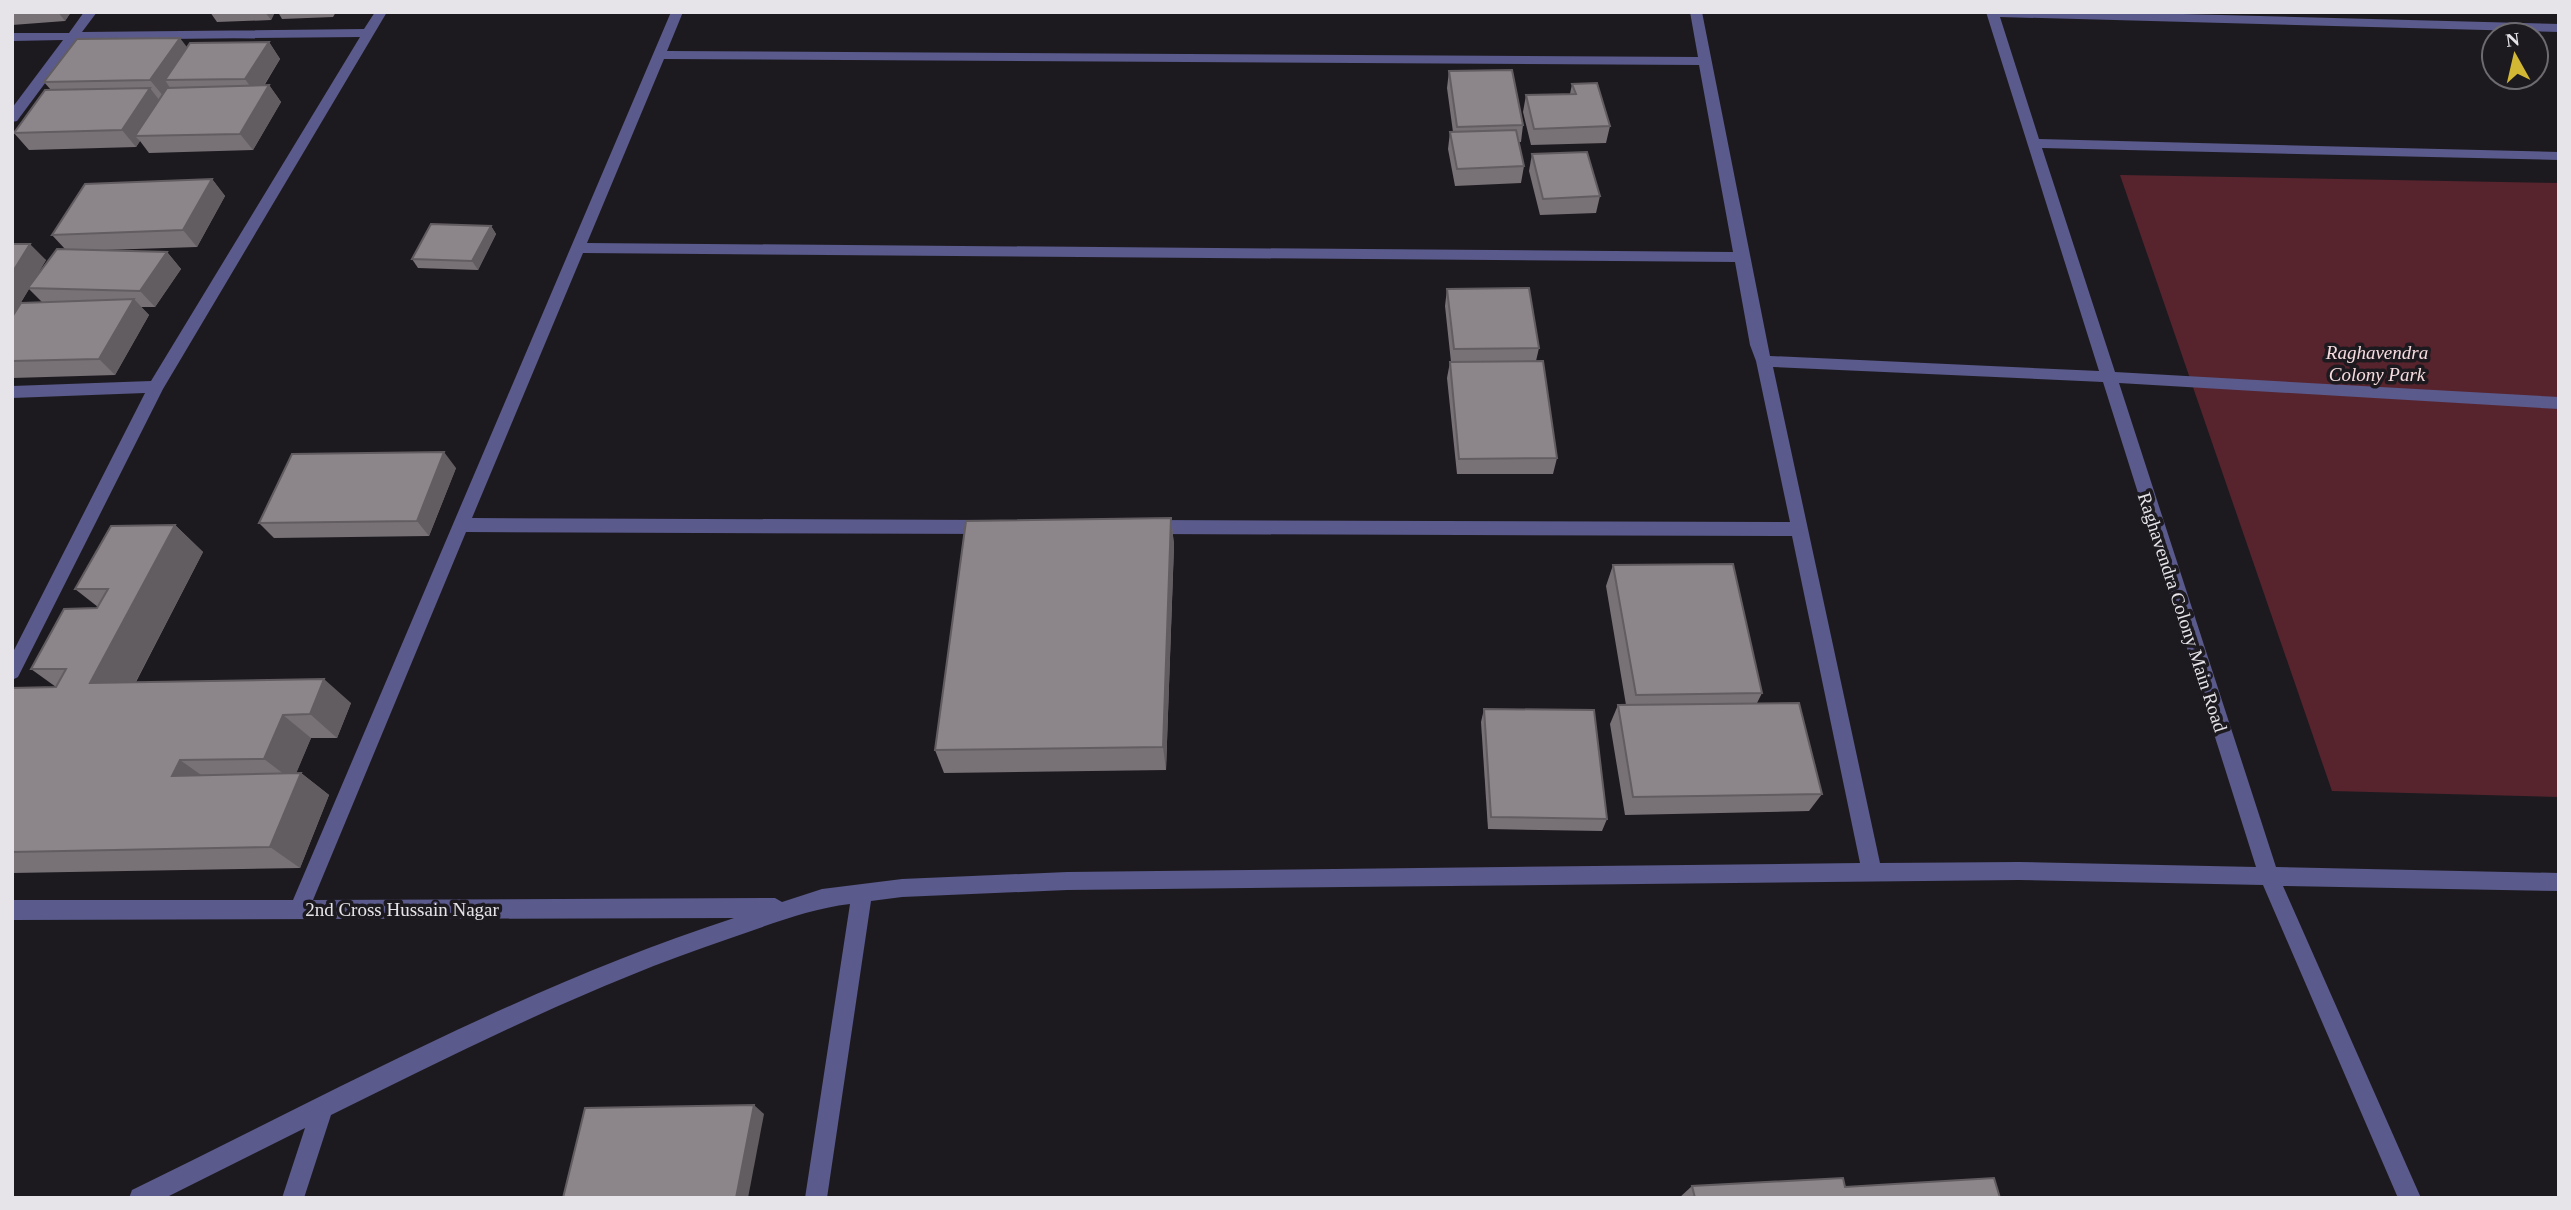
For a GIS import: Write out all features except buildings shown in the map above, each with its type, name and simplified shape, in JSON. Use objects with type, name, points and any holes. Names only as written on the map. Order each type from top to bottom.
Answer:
[{"type":"street","points":[[12,118],[92,12]]},
{"type":"street","points":[[12,671],[156,387],[381,12]]},
{"type":"street","points":[[299,909],[677,12]]},
{"type":"street","points":[[1696,12],[1758,345],[1764,361],[1872,873]]},
{"type":"street","points":[[1992,12],[2309,17],[2480,25]]},
{"type":"street","name":"Raghavendra Colony Main Road","points":[[1992,12],[2269,877],[2410,1198]]},
{"type":"street","points":[[12,37],[370,33]]},
{"type":"street","points":[[659,55],[1706,61]]},
{"type":"street","points":[[2033,143],[2559,156]]},
{"type":"street","points":[[577,248],[1742,257]]},
{"type":"street","points":[[1764,361],[2107,377],[2559,403]]},
{"type":"street","points":[[12,392],[156,387]]},
{"type":"street","points":[[460,525],[1004,527]]},
{"type":"street","points":[[1129,527],[1798,529]]},
{"type":"street","points":[[139,1198],[474,1034],[659,952],[822,898],[902,888],[1067,881],[2018,871],[2559,882]]},
{"type":"street","points":[[816,1198],[862,893]]},
{"type":"street","name":"2nd Cross Hussain Nagar","points":[[12,910],[792,908]]},
{"type":"street","points":[[293,1198],[323,1108]]},
{"type":"green space","name":"Raghavendra Colony Park","points":[[2120,175],[2559,183],[2559,797],[2332,791]]}]
